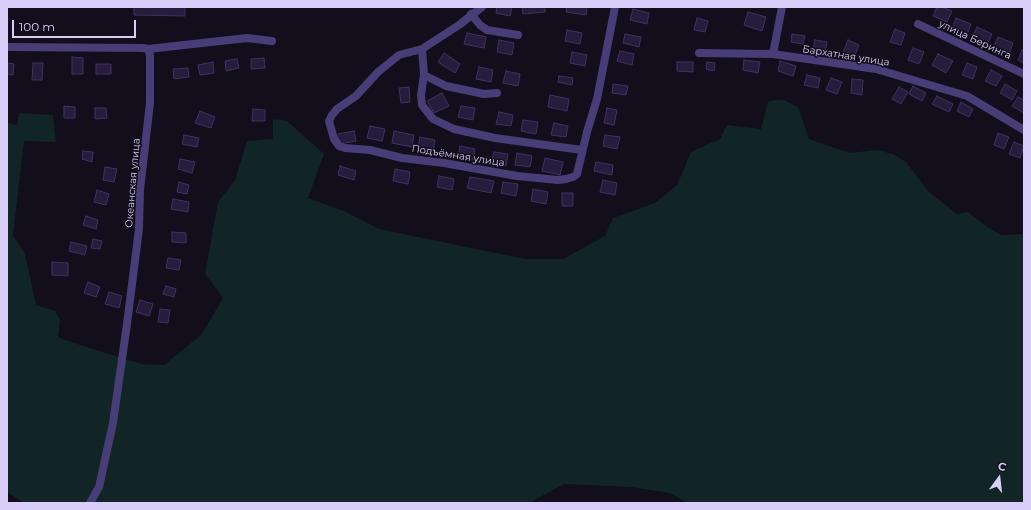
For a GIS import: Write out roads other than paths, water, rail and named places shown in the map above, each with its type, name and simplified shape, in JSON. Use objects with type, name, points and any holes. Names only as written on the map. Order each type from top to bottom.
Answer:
[{"type":"street","points":[[482,7],[422,49],[424,75],[421,95],[422,105],[433,119],[454,129],[495,138],[582,150]]},
{"type":"street","name":"Подъёмная улица","points":[[422,49],[399,55],[378,72],[356,96],[337,109],[329,121],[334,139],[339,146],[345,148],[370,150],[402,158],[444,162],[517,176],[558,180],[566,179],[577,174],[582,150],[597,99],[614,7]]},
{"type":"street","points":[[773,54],[782,7]]},
{"type":"street","points":[[471,14],[480,25],[487,30],[518,35]]},
{"type":"street","name":"улица Беринга","points":[[918,24],[1024,74]]},
{"type":"street","points":[[7,47],[146,48],[247,38],[272,41]]},
{"type":"street","name":"Океанская улица","points":[[90,503],[99,487],[111,430],[127,324],[139,229],[140,190],[150,103],[150,55],[146,48]]},
{"type":"street","name":"Бархатная улица","points":[[700,53],[773,54],[876,69],[968,96],[1024,130]]},
{"type":"street","points":[[424,75],[446,86],[484,94],[497,94]]}]
